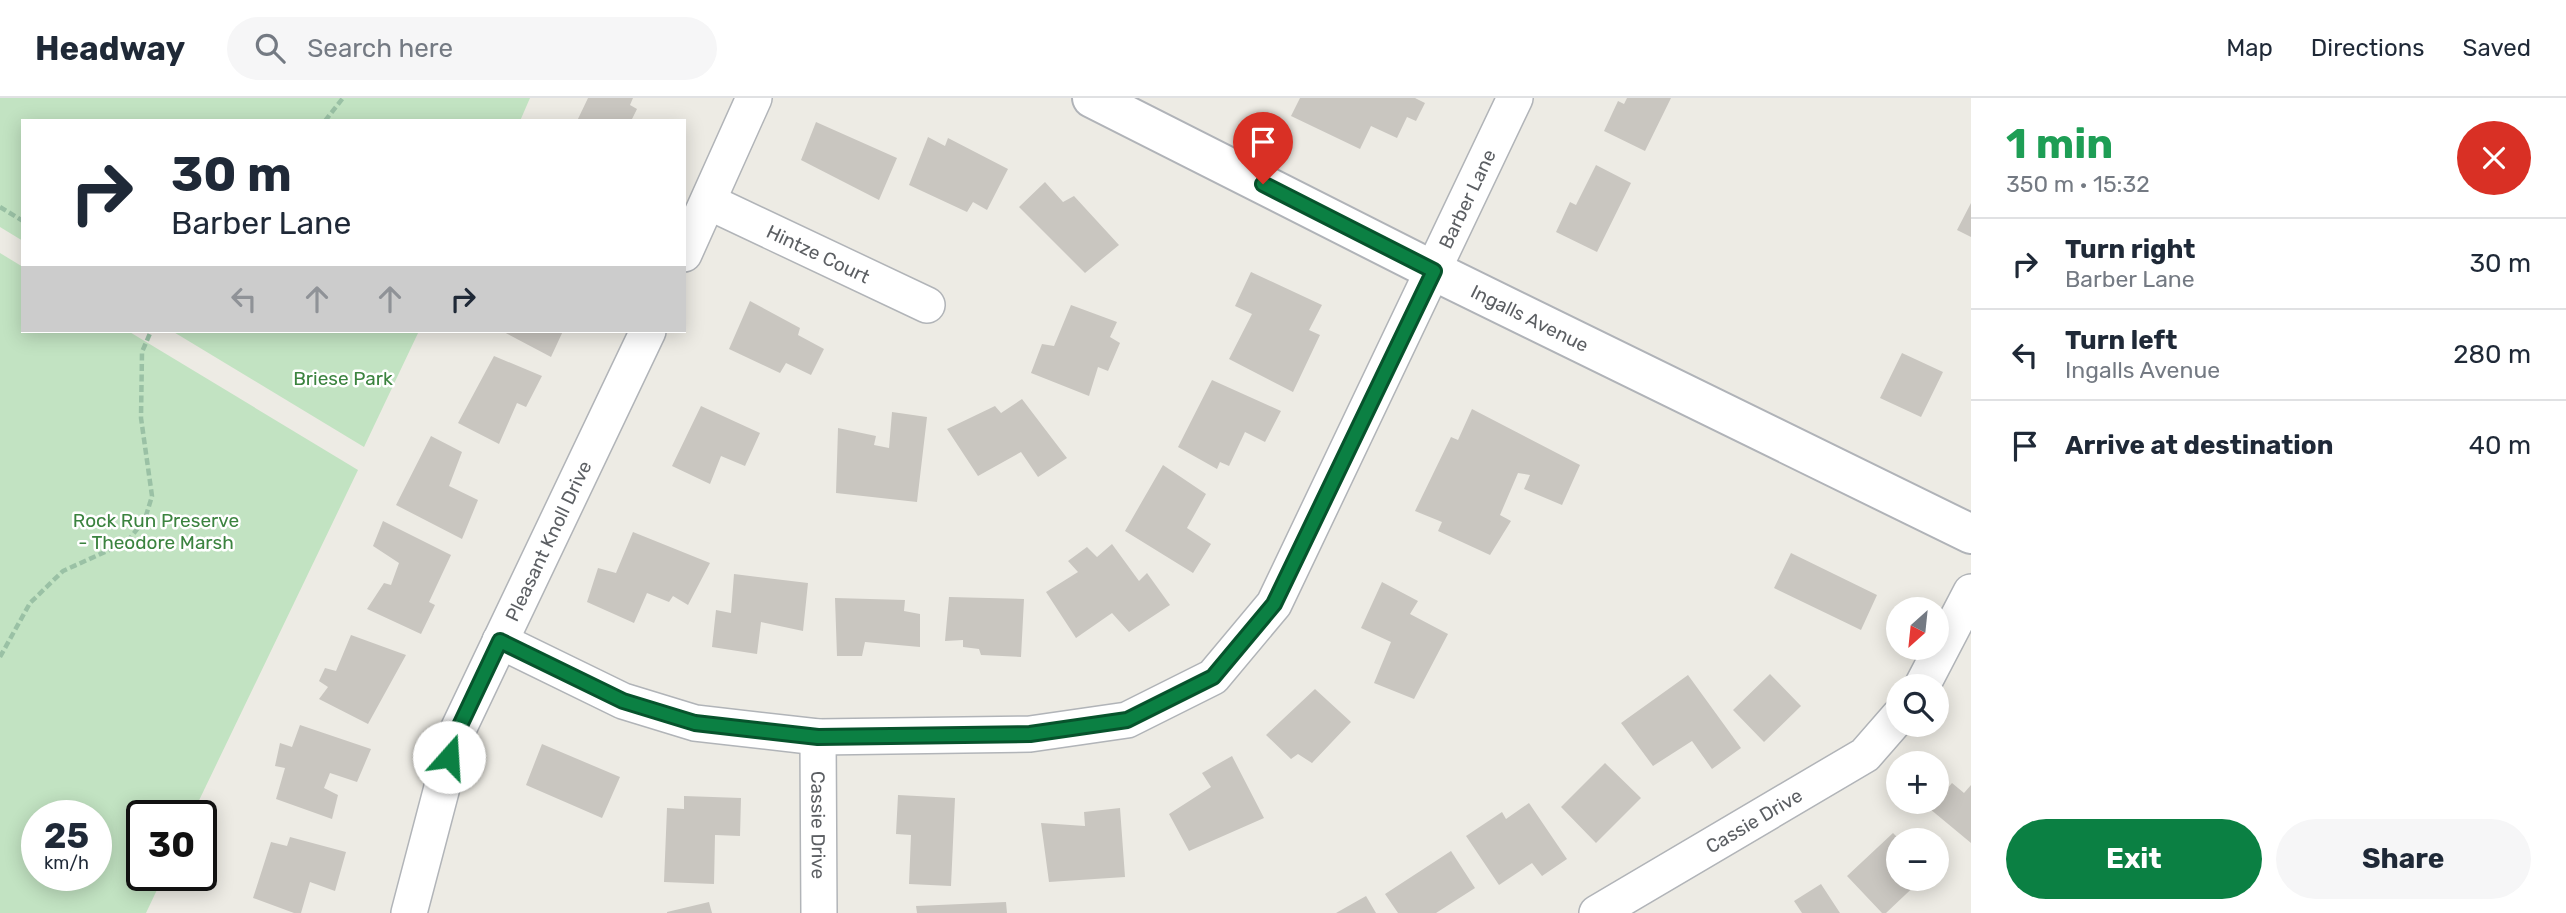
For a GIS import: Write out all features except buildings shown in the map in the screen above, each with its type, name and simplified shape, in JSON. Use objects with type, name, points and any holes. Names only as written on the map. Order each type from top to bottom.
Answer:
[{"type":"street","points":[[686,250],[754,98]]},
{"type":"street","name":"Ingalls Avenue","points":[[1092,98],[1434,271],[1971,534]]},
{"type":"street","name":"Barber Lane","points":[[500,641],[623,701],[695,723],[818,737],[1030,734],[1127,720],[1213,677],[1274,604],[1515,98]]},
{"type":"street","name":"Hintze Court","points":[[709,202],[927,305]]},
{"type":"street","name":"Pleasant Knoll Drive","points":[[409,913],[456,734],[647,333]]},
{"type":"street","points":[[1928,674],[1971,592]]},
{"type":"street","name":"Cassie Drive","points":[[1597,913],[1866,755],[1886,731]]},
{"type":"street","name":"Cassie Drive","points":[[818,737],[819,913]]},
{"type":"path","points":[[327,119],[344,98]]},
{"type":"path","points":[[0,208],[21,220]]},
{"type":"path","points":[[0,657],[30,603],[63,571],[127,542],[145,519],[152,496],[141,418],[142,352],[150,333]]},
{"type":"green space","points":[[0,98],[530,98],[521,119],[21,119],[21,240],[0,227]]},
{"type":"green space","name":"Rock Run Preserve - Theodore Marsh","points":[[0,253],[21,266],[21,333],[131,333],[358,470],[199,800],[126,800],[126,891],[156,891],[146,913],[0,913]]},
{"type":"green space","name":"Briese Park","points":[[175,333],[418,333],[364,447]]},
{"type":"route","points":[[449,757],[456,734],[500,641],[623,701],[695,723],[818,737],[1030,734],[1127,720],[1213,677],[1274,604],[1434,271],[1263,184]]}]
